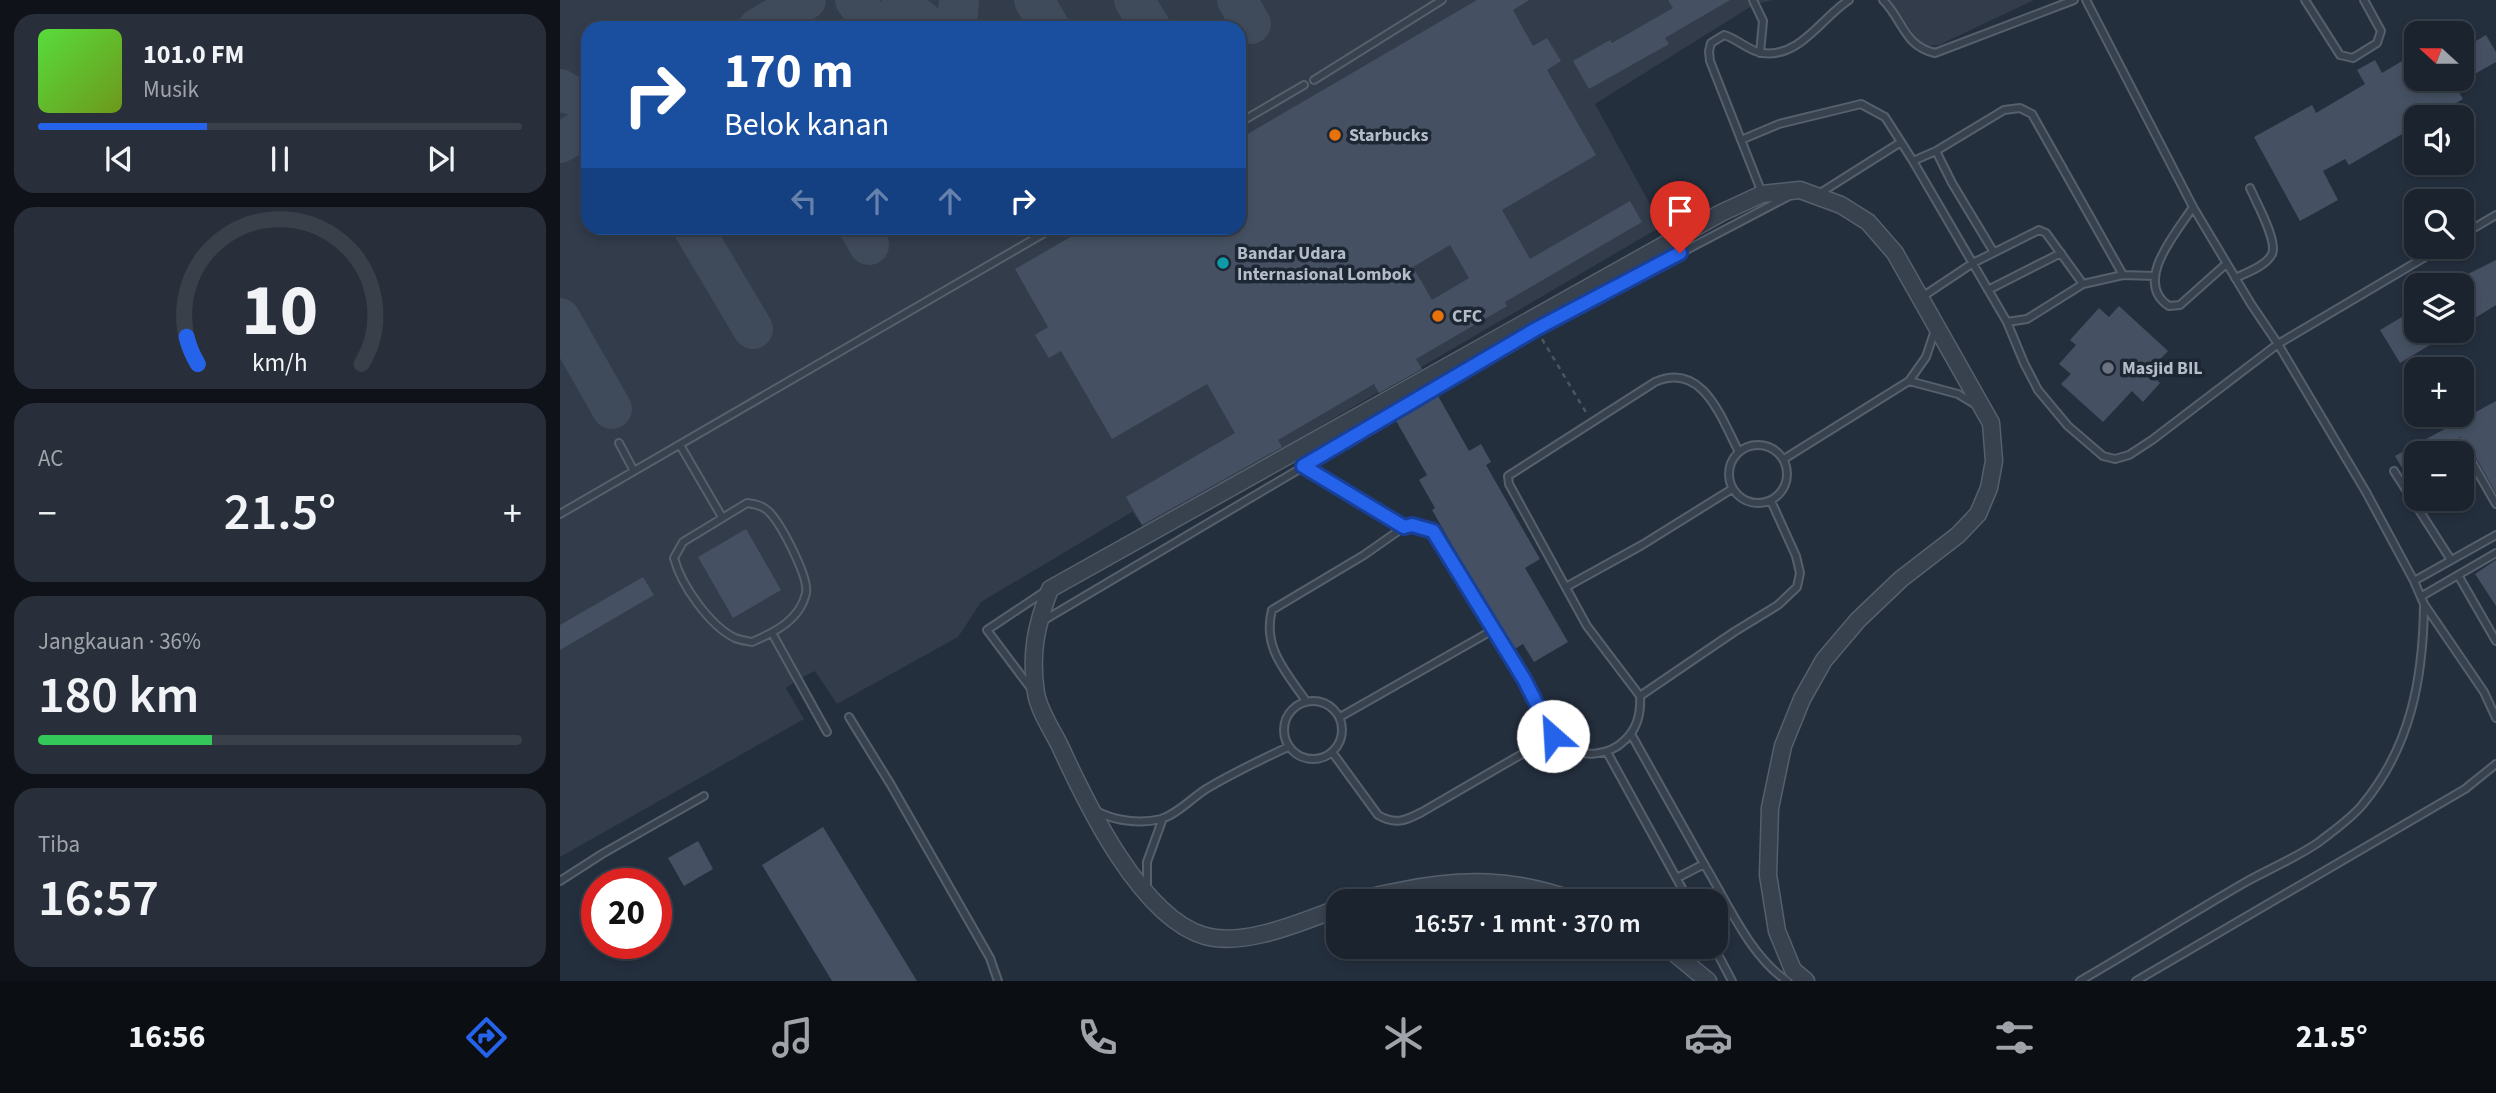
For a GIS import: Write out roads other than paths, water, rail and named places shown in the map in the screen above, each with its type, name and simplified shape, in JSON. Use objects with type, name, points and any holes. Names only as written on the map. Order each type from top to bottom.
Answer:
[{"type":"street","points":[[1326,913],[1257,935],[1227,938],[1206,937],[1186,929],[1164,913],[1112,847],[1088,807],[1037,697],[1033,670],[1037,625],[1050,589],[1721,213],[1762,194],[1808,193],[1841,205],[1868,222],[1895,253],[1991,423],[1994,461],[1989,488],[1978,514],[1958,535],[1902,579],[1858,620],[1824,660],[1802,699],[1783,746],[1770,808],[1768,875],[1777,931],[1793,970],[1807,981]]},
{"type":"street","points":[[1410,889],[1471,880],[1534,889]]},
{"type":"street","points":[[1681,959],[1708,981]]},
{"type":"lane","points":[[1314,80],[1442,0]]},
{"type":"lane","points":[[1753,0],[1763,21],[1760,53]]},
{"type":"lane","points":[[1762,194],[1713,70],[1709,51],[1711,43],[1724,36],[1760,53],[1772,54],[1800,43],[1832,12],[1849,0]]},
{"type":"lane","points":[[1883,0],[1910,40],[1922,50],[1935,53],[2074,0]]},
{"type":"lane","points":[[2086,0],[2193,207],[2366,492],[2423,600],[2484,692],[2496,718]]},
{"type":"lane","points":[[2305,0],[2340,55],[2353,58],[2377,43],[2381,32],[2364,0]]},
{"type":"lane","points":[[1246,119],[1304,85]]},
{"type":"lane","points":[[1741,140],[1779,124],[1861,104],[1885,117],[2007,322],[2038,390],[2068,426],[2104,456],[2115,459],[2129,455],[2151,440],[2278,344],[2422,259]]},
{"type":"lane","points":[[1913,161],[1936,151],[2004,110],[2020,108],[2032,114],[2123,275]]},
{"type":"lane","points":[[1037,625],[1536,329],[1808,193],[1901,142]]},
{"type":"lane","points":[[1936,151],[1993,251]]},
{"type":"lane","points":[[2235,278],[2264,262],[2272,254],[2273,241],[2250,188]]},
{"type":"lane","points":[[2193,207],[2157,263],[2154,285],[2157,297],[2173,307],[2180,305],[2226,264]]},
{"type":"lane","points":[[2474,228],[2496,215]]},
{"type":"lane","points":[[1920,298],[1993,251],[2039,230],[2046,233],[2083,284]]},
{"type":"lane","points":[[560,514],[1041,235]]},
{"type":"lane","points":[[1988,290],[2061,253]]},
{"type":"lane","points":[[2007,322],[2027,318],[2083,284],[2123,275],[2155,276]]},
{"type":"lane","points":[[1784,459],[1909,381],[1926,357],[1936,327]]},
{"type":"lane","points":[[1306,701],[1272,651],[1268,635],[1272,610],[1364,555],[1404,527],[1412,525],[1433,531],[1531,692],[1553,736],[1563,745],[1587,754],[1607,752],[1618,747],[1631,734],[1641,709],[1640,696],[1594,637],[1508,478],[1510,474],[1655,382],[1669,376],[1686,377],[1698,385],[1710,399],[1739,452]]},
{"type":"lane","points":[[1909,381],[1958,394],[1982,408]]},
{"type":"lane","points":[[619,443],[634,471]]},
{"type":"lane","points":[[680,444],[722,517]]},
{"type":"lane","points":[[1763,444],[1774,449],[1784,459],[1788,469],[1787,482],[1780,494],[1771,501],[1755,503],[1741,498],[1732,489],[1730,467],[1739,452],[1752,445],[1763,444]]},
{"type":"lane","points":[[1303,466],[1404,527]]},
{"type":"lane","points":[[2474,466],[2496,504]]},
{"type":"lane","points":[[2394,471],[2451,560]]},
{"type":"lane","points":[[1566,587],[1642,545],[1732,489]]},
{"type":"lane","points":[[1640,696],[1778,606],[1797,587],[1800,573],[1796,556],[1771,501]]},
{"type":"lane","points":[[747,503],[767,510],[779,525],[806,580],[806,593],[799,609],[787,624],[752,642],[736,638],[709,619],[682,578],[674,558],[682,542],[722,517],[747,503]]},
{"type":"lane","points":[[2414,580],[2496,535]]},
{"type":"lane","points":[[2423,600],[2496,553]]},
{"type":"lane","points":[[2463,554],[2471,568]]},
{"type":"lane","points":[[2458,575],[2496,641]]},
{"type":"lane","points":[[1037,697],[987,630],[1050,589]]},
{"type":"lane","points":[[2080,981],[2244,883],[2317,843],[2362,806],[2384,774],[2405,732],[2418,685],[2423,647],[2423,600]]},
{"type":"lane","points":[[1340,717],[1493,630]]},
{"type":"lane","points":[[772,633],[827,732]]},
{"type":"lane","points":[[1306,701],[1319,701],[1331,706],[1340,717],[1340,742],[1332,752],[1317,760],[1301,758],[1288,747],[1283,733],[1285,719],[1293,707],[1306,701]]},
{"type":"lane","points":[[849,717],[990,958],[998,981]]},
{"type":"lane","points":[[1631,734],[1749,940],[1777,974],[1787,981]]},
{"type":"lane","points":[[1332,752],[1378,815],[1398,822],[1406,821],[1553,736]]},
{"type":"lane","points":[[1088,807],[1109,818],[1163,818],[1216,783],[1288,747]]},
{"type":"lane","points":[[1607,752],[1683,889]]},
{"type":"lane","points":[[2136,981],[2465,789],[2496,764]]},
{"type":"lane","points":[[560,881],[704,796]]},
{"type":"lane","points":[[1148,894],[1147,862],[1163,818]]},
{"type":"lane","points":[[1677,878],[1704,864]]},
{"type":"lane","points":[[1720,959],[1732,981]]},
{"type":"place","name":"Starbucks","points":[[1335,135]]},
{"type":"place","name":"Bandar Udara Internasional Lombok","points":[[1223,263]]},
{"type":"place","name":"CFC","points":[[1438,316]]},
{"type":"place","name":"Masjid BIL","points":[[2108,368]]}]
